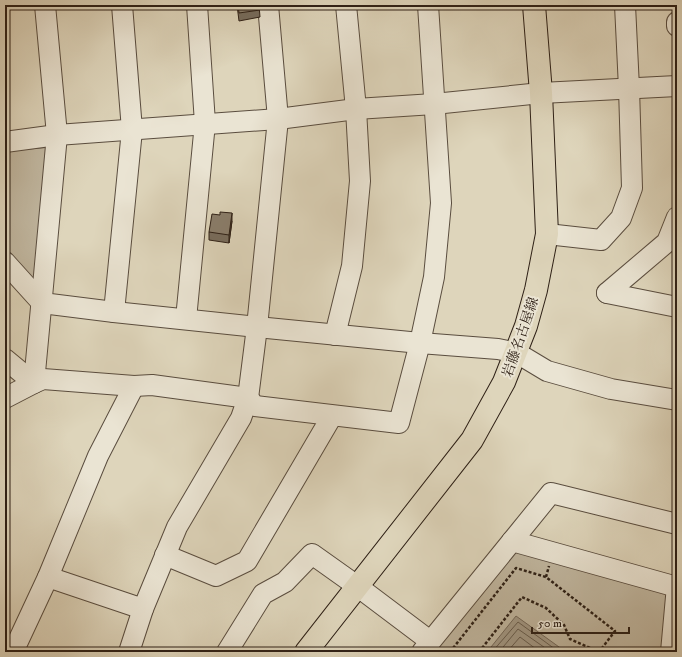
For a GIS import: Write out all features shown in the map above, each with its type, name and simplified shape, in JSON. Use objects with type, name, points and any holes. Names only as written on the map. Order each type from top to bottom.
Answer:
[{"type":"main road","name":"岩藤名古屋線","points":[[306,652],[472,440],[504,382],[517,353],[536,290],[547,234],[541,92],[534,5]]},
{"type":"street","points":[[34,383],[57,135],[46,5]]},
{"type":"street","points":[[114,312],[132,130],[122,5]]},
{"type":"street","points":[[186,319],[206,123],[197,5]]},
{"type":"street","points":[[129,652],[143,609],[177,527],[241,418],[248,398],[278,119],[268,5]]},
{"type":"street","points":[[335,335],[352,266],[360,181],[356,110],[346,5]]},
{"type":"street","points":[[5,398],[44,379],[134,386],[152,385],[248,398],[255,406],[399,423],[420,343],[434,277],[441,203],[428,5]]},
{"type":"street","points":[[547,234],[601,240],[621,218],[632,188],[625,5]]},
{"type":"street","points":[[5,142],[57,135],[206,123],[278,119],[541,92],[677,86]]},
{"type":"street","points":[[677,217],[667,242],[607,293],[677,307]]},
{"type":"street","points":[[5,262],[42,303],[335,335],[498,349],[517,353],[547,371],[611,390],[677,400]]},
{"type":"street","points":[[5,359],[34,383]]},
{"type":"street","points":[[13,652],[48,577],[98,456],[134,386]]},
{"type":"street","points":[[166,555],[216,576],[247,561],[332,416]]},
{"type":"street","points":[[227,652],[263,594],[285,582],[312,554],[357,586],[426,647],[551,493],[677,524]]},
{"type":"street","points":[[512,541],[677,587],[671,652]]},
{"type":"street","points":[[48,577],[143,609]]},
{"type":"path","points":[[450,652],[516,568],[546,577],[615,631],[599,652],[570,639],[564,625],[546,608],[522,597],[479,652]]},
{"type":"shaded area","points":[[52,147],[41,290],[5,250],[5,151]]},
{"type":"shaded area","points":[[515,542],[669,588],[665,652],[431,652]]},
{"type":"water","points":[[516,616],[566,652],[487,652]]},
{"type":"building","points":[[238,5],[259,5],[260,10],[239,13]]},
{"type":"building","points":[[220,212],[232,213],[229,235],[209,232],[212,214],[220,215]]}]
